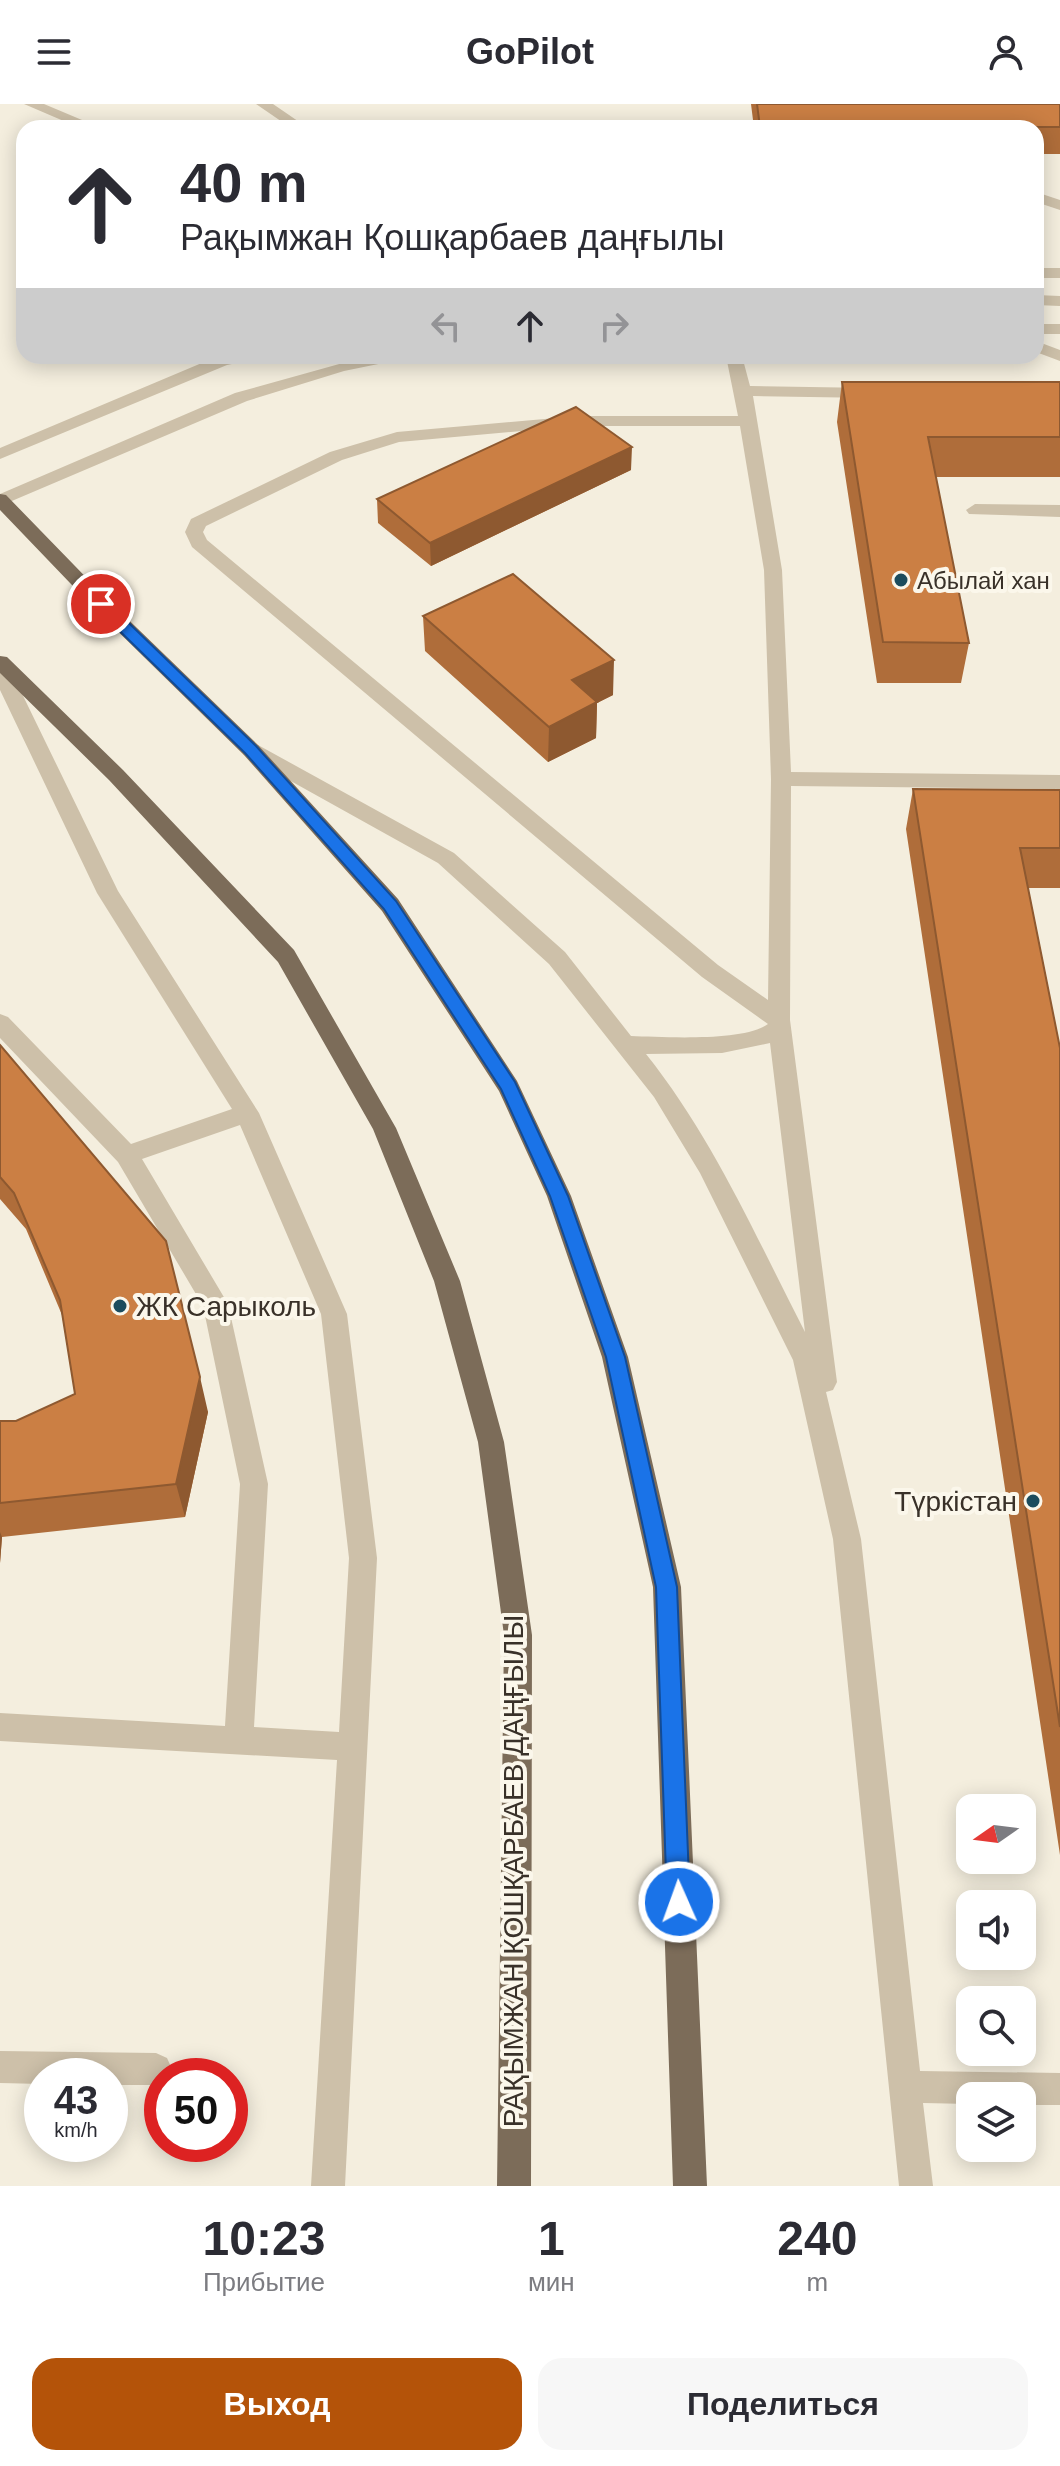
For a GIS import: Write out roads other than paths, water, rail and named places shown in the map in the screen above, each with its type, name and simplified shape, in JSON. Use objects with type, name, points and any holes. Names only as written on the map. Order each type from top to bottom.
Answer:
[{"type":"main road","points":[[0,500],[101,604],[251,750],[390,905],[509,1087],[559,1196],[615,1357],[667,1587],[690,2186]]},
{"type":"main road","name":"РАҚЫМЖАН ҚОШҚАРБАЕВ ДАҢҒЫЛЫ","points":[[0,662],[116,775],[286,956],[384,1128],[447,1281],[491,1442],[518,1635],[514,2186]]},
{"type":"street","points":[[31,104],[73,120]]},
{"type":"street","points":[[263,104],[288,120]]},
{"type":"street","points":[[0,454],[215,364]]},
{"type":"street","points":[[0,500],[241,397],[354,364]]},
{"type":"street","points":[[736,364],[773,570],[781,779],[780,1026],[840,1511]]},
{"type":"street","points":[[743,391],[897,393]]},
{"type":"street","points":[[748,421],[578,421],[397,437],[336,456],[258,491],[198,523],[194,532],[199,543],[710,971],[780,1026]]},
{"type":"street","points":[[975,510],[1060,511]]},
{"type":"street","points":[[0,669],[108,893],[247,1113],[334,1314],[363,1558],[328,2186]]},
{"type":"street","points":[[251,750],[446,858],[557,958],[662,1091],[709,1168],[806,1360],[847,1539],[916,2186]]},
{"type":"street","points":[[781,779],[1060,782]]},
{"type":"street","points":[[0,1023],[127,1155],[215,1304],[254,1484],[239,1741]]},
{"type":"street","points":[[625,1044],[700,1048],[743,1043],[780,1026]]},
{"type":"street","points":[[127,1155],[247,1113]]},
{"type":"street","points":[[0,1727],[353,1747]]},
{"type":"street","points":[[0,2067],[144,2069]]},
{"type":"street","points":[[906,2087],[1060,2089]]},
{"type":"place","name":"Абылай хан","points":[[901,580]]},
{"type":"place","name":"ЖК Сарыколь","points":[[120,1306]]},
{"type":"place","name":"Түркістан","points":[[1033,1501]]}]
